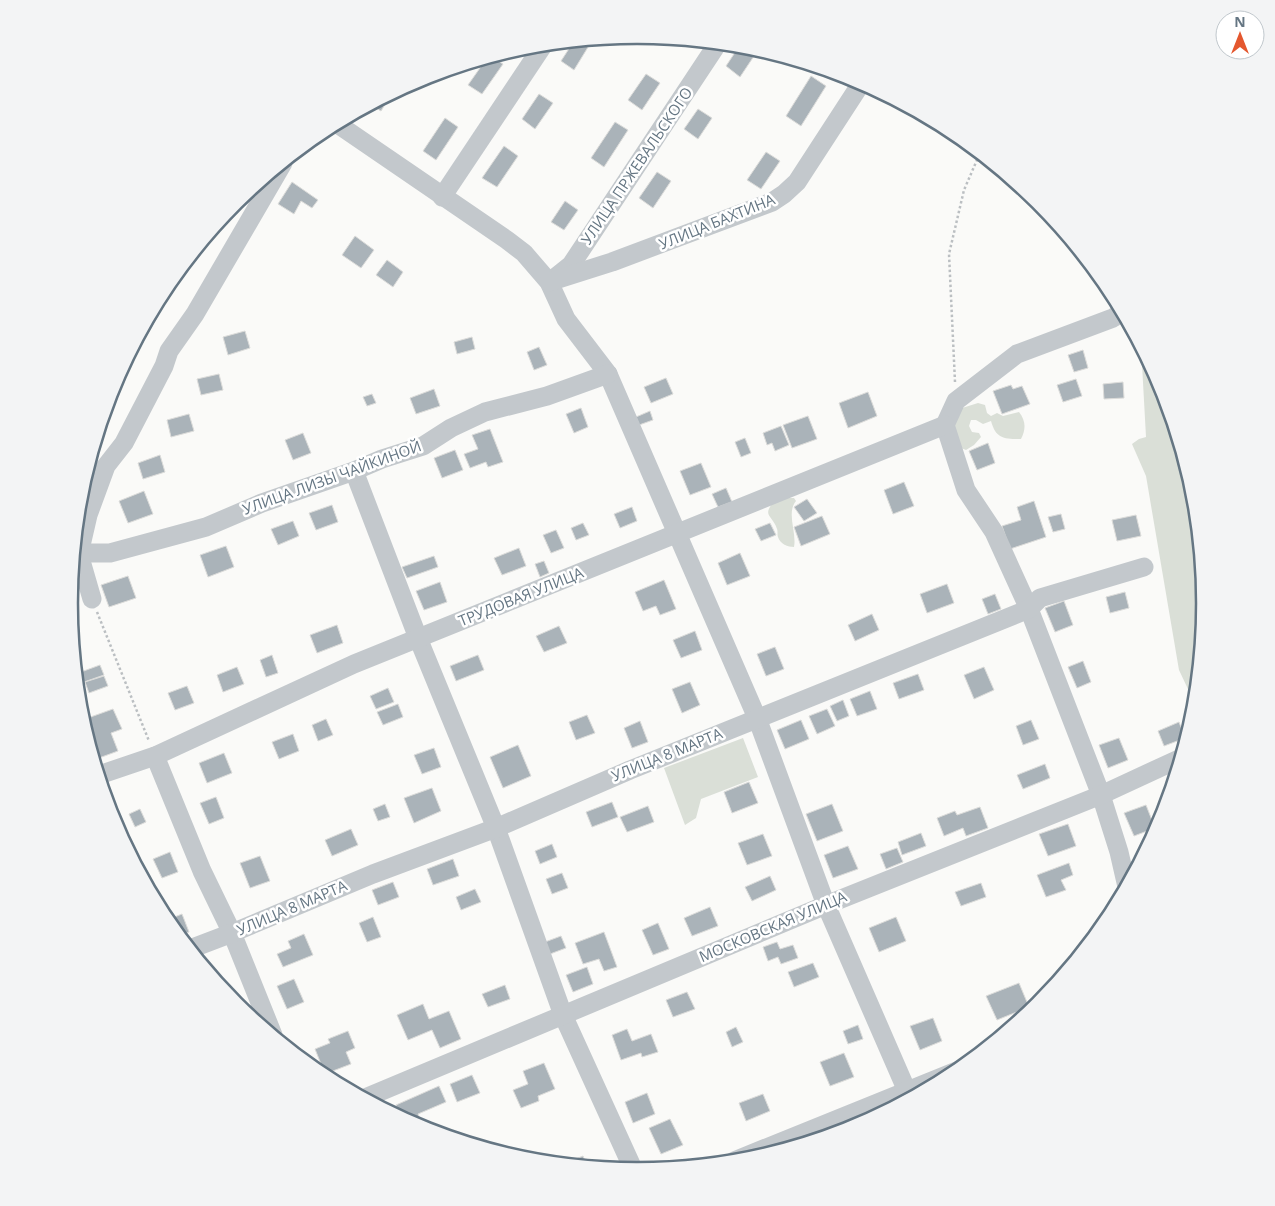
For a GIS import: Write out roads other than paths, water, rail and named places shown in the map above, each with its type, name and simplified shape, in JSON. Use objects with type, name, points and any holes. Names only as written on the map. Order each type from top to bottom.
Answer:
[{"type":"street","name":"УЛИЦА ПРЖЕВАЛЬСКОГО","points":[[549,282],[571,265],[714,49]]},
{"type":"street","points":[[442,197],[538,53]]},
{"type":"street","name":"УЛИЦА БАХТИНА","points":[[549,282],[612,262],[772,202],[797,182],[858,89]]},
{"type":"street","points":[[343,128],[507,240],[524,254],[549,282],[566,319],[608,374],[757,718],[826,905],[908,1092]]},
{"type":"street","points":[[83,534],[106,466],[124,443],[170,351],[195,314],[274,179]]},
{"type":"street","points":[[1117,315],[1017,354],[956,401],[945,425],[966,490],[994,532],[1029,609],[1101,795],[1119,852],[1124,879]]},
{"type":"street","name":"УЛИЦА ЛИЗЫ ЧАЙКИНОЙ","points":[[80,553],[110,553],[206,527],[262,503],[354,471],[382,458],[422,446],[451,428],[485,412],[547,396],[608,374]]},
{"type":"street","name":"ТРУДОВАЯ УЛИЦА","points":[[105,773],[155,756],[301,688],[418,638],[945,425]]},
{"type":"street","points":[[354,471],[418,638],[496,828],[563,1015],[630,1162]]},
{"type":"street","points":[[80,561],[92,599]]},
{"type":"street","name":"УЛИЦА 8 МАРТА","points":[[197,946],[373,874],[496,828],[630,770],[1029,609],[1040,598],[1144,567]]},
{"type":"street","points":[[155,756],[202,871],[232,933],[266,1021]]},
{"type":"street","name":"МОСКОВСКАЯ УЛИЦА","points":[[372,1095],[826,905],[1101,795],[1174,761]]},
{"type":"street","points":[[813,1134],[833,1127]]}]
